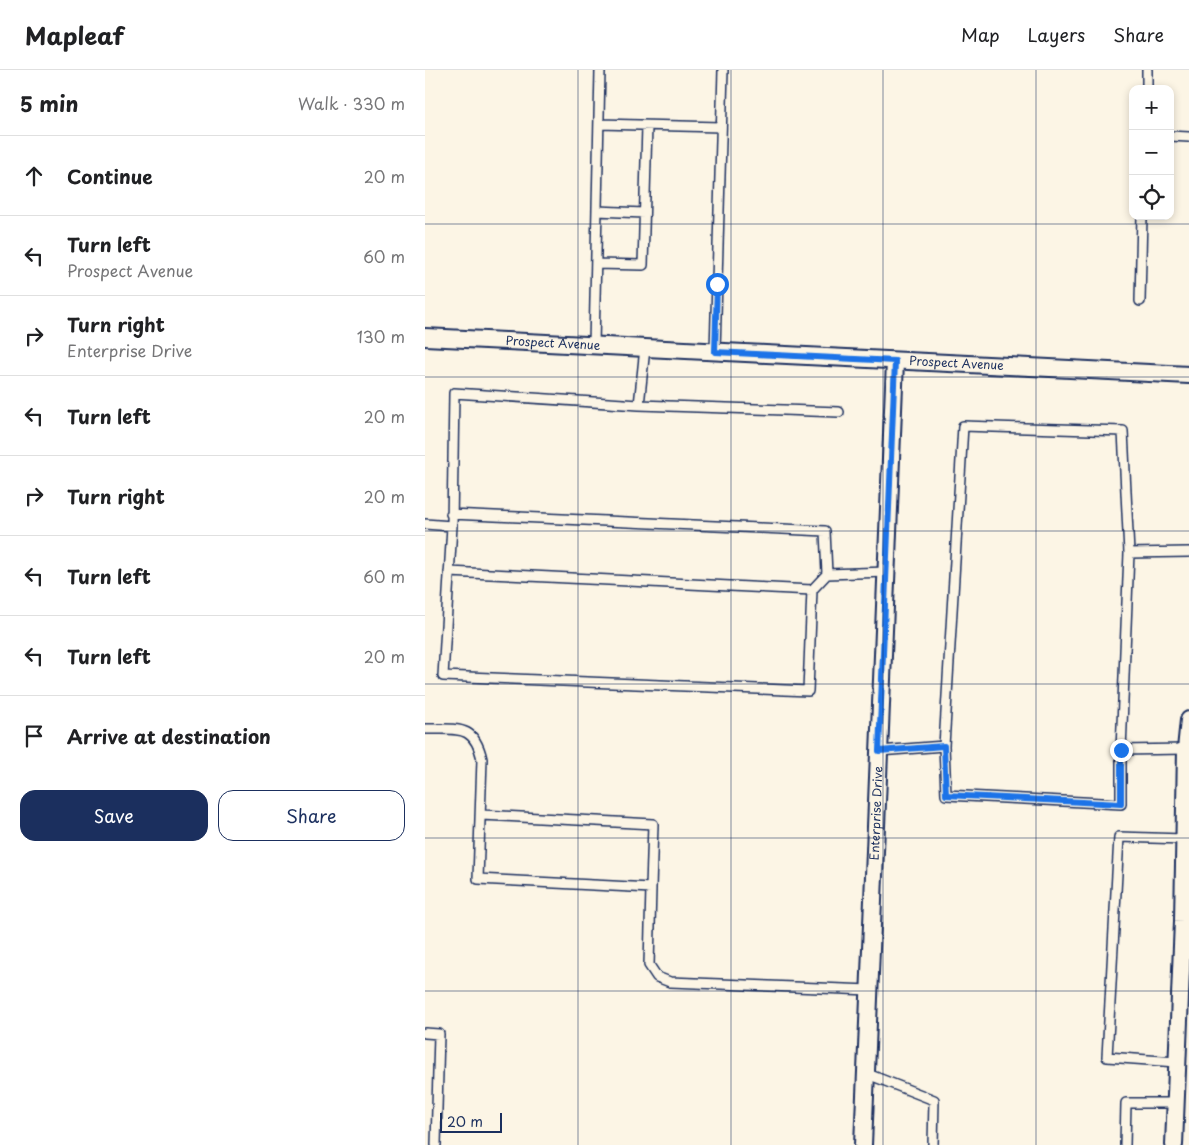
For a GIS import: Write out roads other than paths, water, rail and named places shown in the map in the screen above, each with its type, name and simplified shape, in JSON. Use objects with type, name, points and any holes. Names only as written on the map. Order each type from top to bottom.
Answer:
[{"type":"street","name":"Prospect Avenue","points":[[425,337],[1189,375]]},
{"type":"street","name":"Enterprise Drive","points":[[863,1145],[895,361]]},
{"type":"street","points":[[1174,1145],[1176,1062],[1186,921],[1184,839],[1186,749],[1189,720]]},
{"type":"lane","points":[[594,345],[600,70]]},
{"type":"lane","points":[[715,352],[723,70]]},
{"type":"lane","points":[[1147,70],[1147,85]]},
{"type":"lane","points":[[599,124],[721,127]]},
{"type":"lane","points":[[596,264],[643,265],[647,126]]},
{"type":"lane","points":[[1174,136],[1189,137]]},
{"type":"lane","points":[[597,211],[644,213]]},
{"type":"lane","points":[[1140,301],[1143,220]]},
{"type":"lane","points":[[639,405],[645,348]]},
{"type":"lane","points":[[839,412],[639,405],[454,393],[452,526],[443,676],[808,691],[812,590],[827,574],[887,572]]},
{"type":"lane","points":[[963,426],[1123,431],[1129,553],[1121,750],[1121,804],[946,795],[944,746],[963,426]]},
{"type":"lane","points":[[451,514],[825,531],[827,574]]},
{"type":"lane","points":[[425,524],[452,526]]},
{"type":"lane","points":[[1129,553],[1189,552]]},
{"type":"lane","points":[[449,572],[812,590]]},
{"type":"lane","points":[[425,729],[465,731],[478,741],[482,759],[478,879],[651,888]]},
{"type":"lane","points":[[879,751],[944,746]]},
{"type":"lane","points":[[1121,750],[1186,749]]},
{"type":"lane","points":[[481,815],[653,824],[649,965],[657,977],[670,982],[870,990]]},
{"type":"lane","points":[[1176,1062],[1107,1057],[1119,837],[1184,839]]},
{"type":"lane","points":[[425,1033],[439,1034],[436,1145]]},
{"type":"lane","points":[[865,1074],[934,1100],[933,1145]]},
{"type":"lane","points":[[1125,1145],[1126,1103],[1175,1103]]}]
